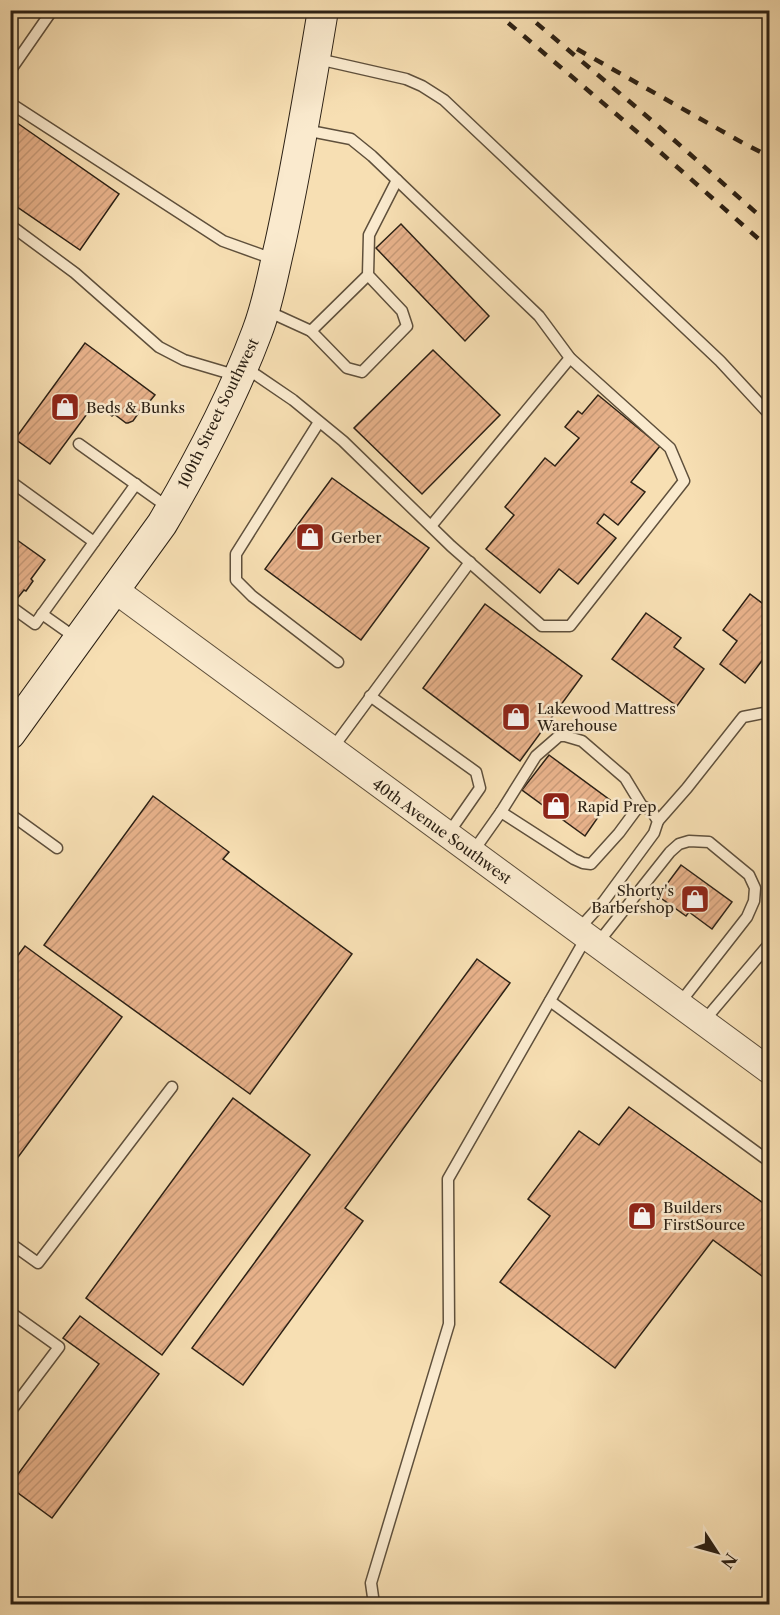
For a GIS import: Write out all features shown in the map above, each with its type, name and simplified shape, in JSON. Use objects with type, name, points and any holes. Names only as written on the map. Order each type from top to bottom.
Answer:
[{"type":"main road","name":"100th Street Southwest","points":[[10,734],[162,524],[198,459],[258,330],[291,195],[323,10]]},
{"type":"street","name":"40th Avenue Southwest","points":[[115,590],[703,1022],[768,1066]]},
{"type":"lane","points":[[10,71],[51,12]]},
{"type":"lane","points":[[315,58],[406,79],[444,100],[720,362],[770,415]]},
{"type":"lane","points":[[10,103],[223,240],[276,260]]},
{"type":"lane","points":[[10,225],[75,273],[159,347],[184,360],[240,371],[293,400],[343,441],[431,526],[542,626],[570,626],[684,481],[670,448],[570,358],[539,316],[351,139],[302,130]]},
{"type":"lane","points":[[311,331],[368,274],[369,234],[397,180]]},
{"type":"lane","points":[[263,310],[311,331],[347,368],[362,372],[407,326],[402,311],[368,274]]},
{"type":"lane","points":[[431,526],[570,358]]},
{"type":"lane","points":[[319,422],[236,554],[236,580],[252,596],[338,662]]},
{"type":"lane","points":[[79,444],[170,509]]},
{"type":"lane","points":[[10,481],[94,542]]},
{"type":"lane","points":[[10,606],[35,624],[136,484]]},
{"type":"lane","points":[[332,749],[470,562]]},
{"type":"lane","points":[[42,614],[79,640]]},
{"type":"lane","points":[[370,696],[476,772],[480,788],[448,834]]},
{"type":"lane","points":[[374,1605],[371,1583],[449,1324],[448,1179],[614,887],[654,833],[658,821],[743,717],[764,713],[770,717]]},
{"type":"lane","points":[[472,853],[536,756],[559,736],[582,741],[625,778],[642,807],[651,810],[658,821]]},
{"type":"lane","points":[[501,812],[574,859],[591,864],[636,810],[642,807]]},
{"type":"lane","points":[[10,814],[57,848]]},
{"type":"lane","points":[[587,937],[679,844],[688,841],[709,842],[749,875],[755,888],[754,901],[747,917],[679,1004]]},
{"type":"lane","points":[[703,1022],[770,943]]},
{"type":"lane","points":[[550,1001],[770,1162]]},
{"type":"lane","points":[[10,1243],[38,1263],[172,1087]]},
{"type":"lane","points":[[10,1312],[59,1347],[10,1412]]},
{"type":"building","points":[[10,118],[119,194],[80,250],[10,202]]},
{"type":"building","points":[[401,224],[489,316],[465,341],[376,248]]},
{"type":"building","name":"Beds & Bunks","points":[[85,343],[155,395],[133,421],[128,423],[114,414],[112,416],[95,403],[50,464],[15,439]]},
{"type":"building","points":[[433,350],[500,415],[422,494],[354,428]]},
{"type":"building","points":[[598,395],[660,446],[631,482],[645,492],[618,525],[604,514],[597,523],[616,538],[578,584],[559,569],[540,593],[486,549],[514,515],[505,507],[545,458],[555,466],[579,438],[565,427],[578,411],[582,414]]},
{"type":"building","points":[[332,478],[429,548],[361,640],[265,569]]},
{"type":"building","points":[[10,535],[45,560],[31,579],[33,581],[26,591],[24,590],[16,600],[10,597]]},
{"type":"building","points":[[750,594],[770,609],[770,650],[745,683],[720,664],[737,641],[723,630]]},
{"type":"building","points":[[485,604],[582,676],[520,761],[423,688]]},
{"type":"building","points":[[646,613],[681,638],[674,647],[704,669],[677,706],[612,659]]},
{"type":"building","points":[[549,755],[610,800],[585,836],[522,790]]},
{"type":"building","points":[[153,796],[229,852],[223,859],[352,954],[250,1094],[44,945]]},
{"type":"building","name":"Shorty's Barbershop","points":[[681,865],[732,902],[712,929],[689,912],[686,916],[658,896]]},
{"type":"building","points":[[25,946],[122,1017],[10,1168],[10,966]]},
{"type":"building","points":[[477,959],[510,983],[345,1208],[363,1221],[243,1385],[192,1348]]},
{"type":"building","points":[[233,1098],[310,1155],[162,1355],[86,1298]]},
{"type":"building","points":[[629,1107],[770,1208],[770,1282],[713,1240],[615,1368],[500,1282],[550,1216],[528,1199],[579,1131],[599,1145]]},
{"type":"building","points":[[80,1316],[159,1374],[52,1518],[10,1485],[99,1364],[63,1338]]},
{"type":"railway","points":[[493,10],[642,136],[770,249]]},
{"type":"railway","points":[[521,10],[656,124],[770,225]]},
{"type":"railway","points":[[577,49],[770,157]]},
{"type":"place","name":"Beds & Bunks","points":[[65,407]]},
{"type":"place","name":"Gerber","points":[[310,537]]},
{"type":"place","name":"Lakewood Mattress Warehouse","points":[[516,717]]},
{"type":"place","name":"Rapid Prep","points":[[556,806]]},
{"type":"place","name":"Shorty's Barbershop","points":[[695,899]]},
{"type":"place","name":"Builders FirstSource","points":[[642,1216]]}]
